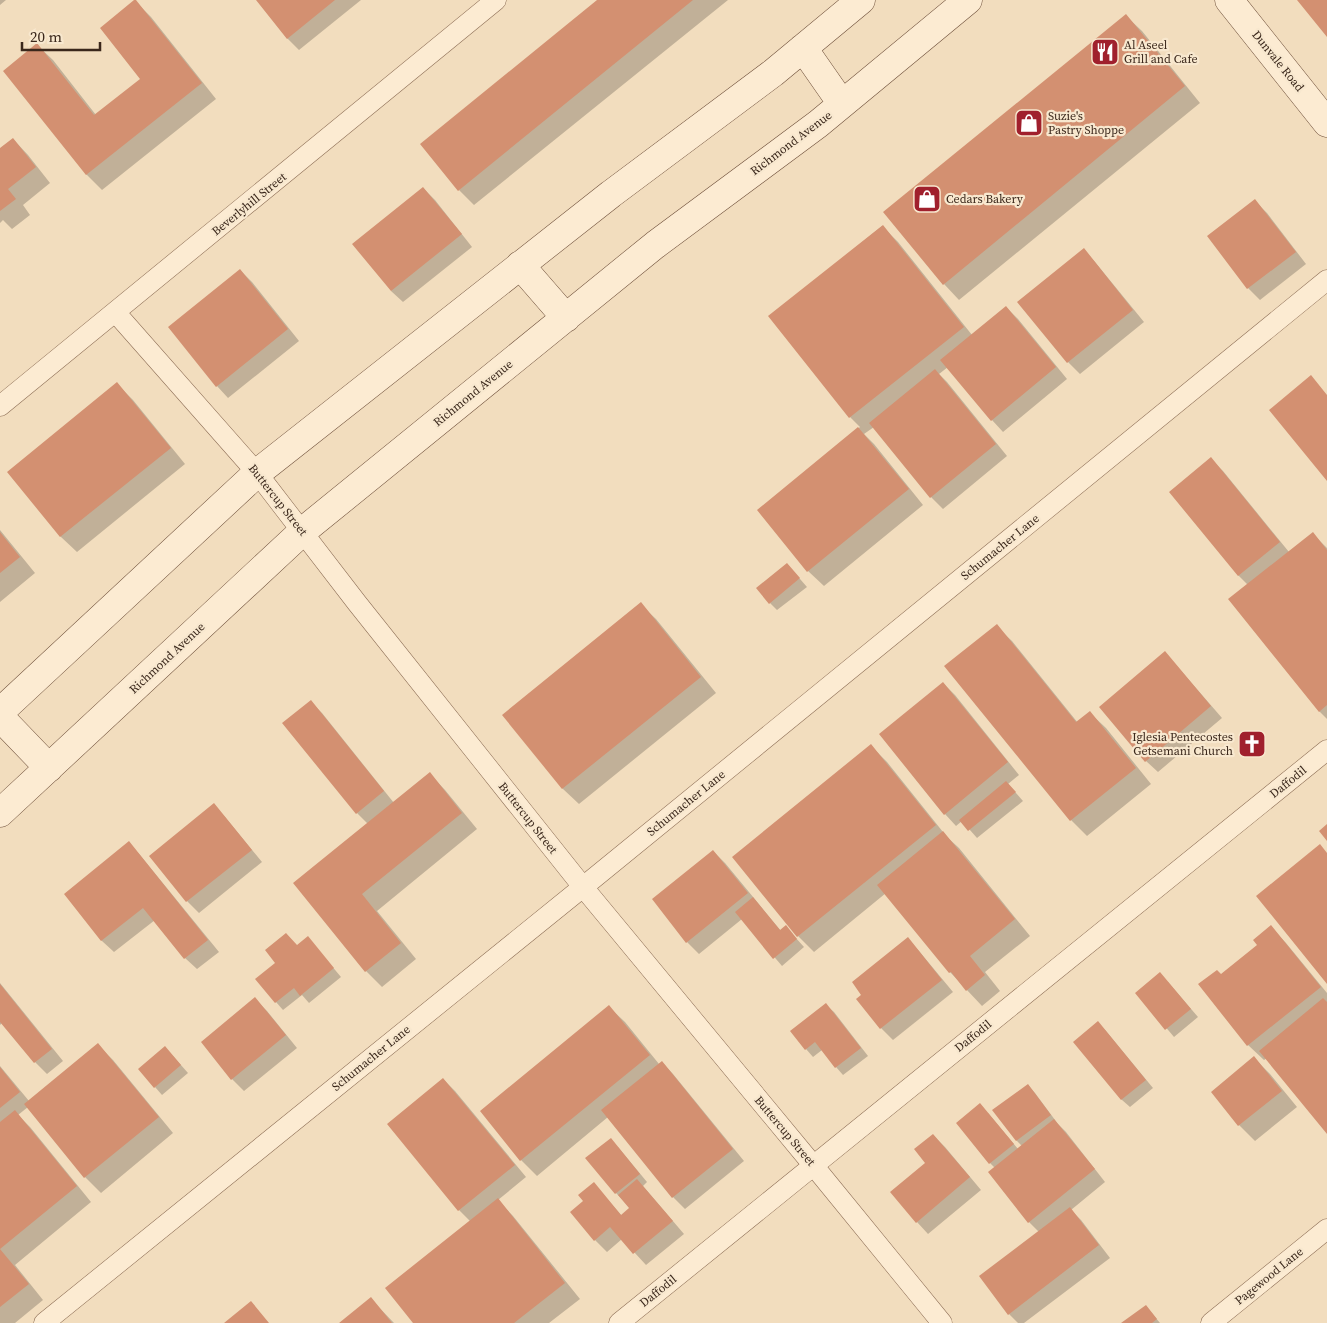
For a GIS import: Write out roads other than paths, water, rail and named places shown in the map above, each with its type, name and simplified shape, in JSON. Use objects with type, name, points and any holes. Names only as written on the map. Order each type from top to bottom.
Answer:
[{"type":"main road","points":[[0,712],[258,473],[610,194],[772,73],[861,0]]},
{"type":"main road","name":"Richmond Avenue","points":[[0,813],[302,531],[655,246],[818,124],[968,0]]},
{"type":"main road","name":"Dunvale Road","points":[[1228,0],[1327,123]]},
{"type":"main road","points":[[803,48],[842,104]]},
{"type":"main road","points":[[520,265],[566,318]]},
{"type":"main road","points":[[0,716],[49,768]]},
{"type":"street","name":"Beverlyhill Street","points":[[0,406],[116,313],[496,0]]},
{"type":"street","name":"Schumacher Lane","points":[[44,1323],[1327,280]]},
{"type":"street","name":"Buttercup Street","points":[[116,313],[258,473],[357,603],[582,887],[814,1165],[942,1323]]},
{"type":"street","name":"Daffodil","points":[[619,1323],[1327,750]]},
{"type":"street","name":"Pagewood Lane","points":[[1212,1323],[1327,1229]]},
{"type":"place","name":"Al Aseel Grill and Cafe","points":[[1105,52]]},
{"type":"place","name":"Suzie's Pastry Shoppe","points":[[1029,123]]},
{"type":"place","name":"Cedars Bakery","points":[[927,199]]},
{"type":"place","name":"Iglesia Pentecostes Getsemani Church","points":[[1252,744]]}]
